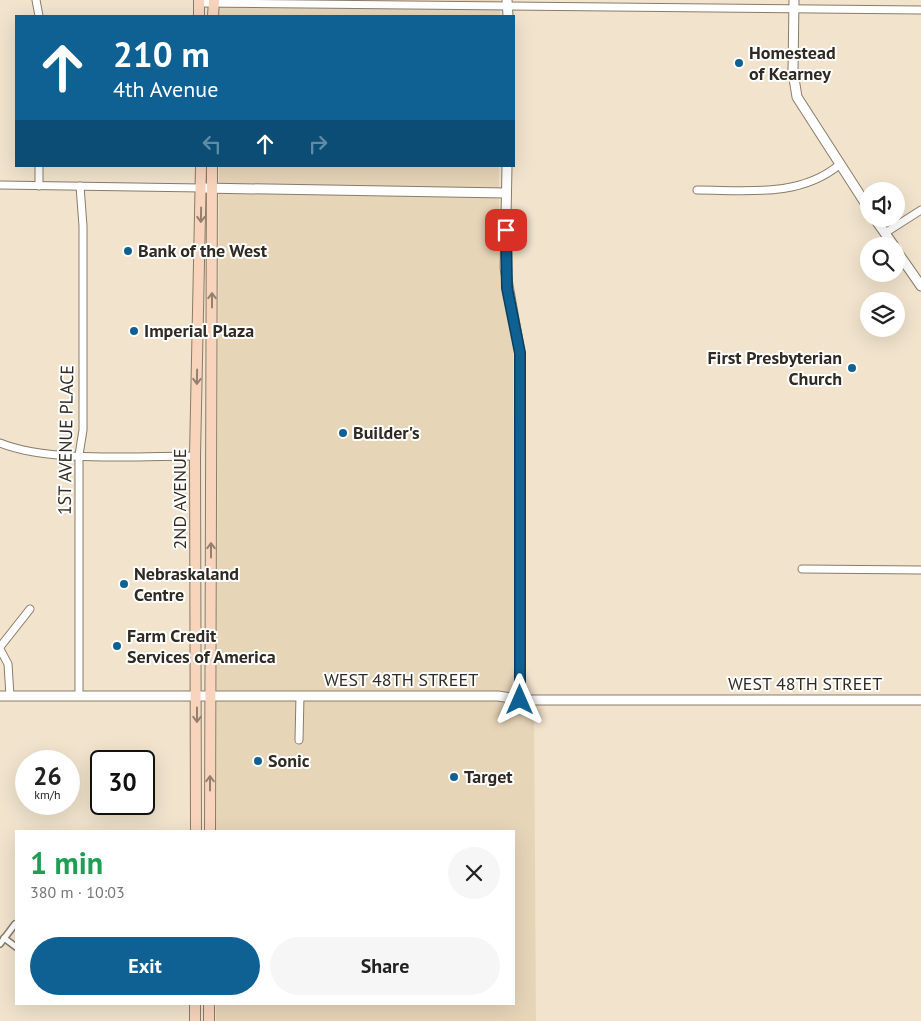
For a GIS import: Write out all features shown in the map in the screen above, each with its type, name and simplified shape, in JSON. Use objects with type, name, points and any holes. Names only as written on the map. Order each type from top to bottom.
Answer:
[{"type":"main road","points":[[199,1],[199,15]]},
{"type":"main road","points":[[214,2],[214,15]]},
{"type":"main road","name":"2ND AVENUE","points":[[201,167],[207,188],[210,830]]},
{"type":"main road","name":"2ND AVENUE","points":[[196,830],[195,456],[207,188],[212,167]]},
{"type":"main road","points":[[194,1021],[195,1005]]},
{"type":"main road","points":[[209,1005],[209,1021]]},
{"type":"street","points":[[36,0],[39,15]]},
{"type":"street","points":[[199,1],[794,4],[921,10]]},
{"type":"street","points":[[794,4],[793,72],[797,97],[860,196]]},
{"type":"street","points":[[697,190],[778,190],[802,186],[826,176],[839,165]]},
{"type":"street","points":[[39,167],[39,186]]},
{"type":"street","points":[[507,167],[505,268],[520,353],[520,700]]},
{"type":"street","points":[[0,185],[506,193]]},
{"type":"street","name":"1ST AVENUE PLACE","points":[[79,695],[79,455],[83,430],[83,226],[80,186]]},
{"type":"street","points":[[885,233],[921,210]]},
{"type":"street","points":[[881,227],[888,237]]},
{"type":"street","points":[[905,263],[921,286]]},
{"type":"street","points":[[0,443],[28,452],[79,455],[195,456]]},
{"type":"street","points":[[802,569],[921,570]]},
{"type":"street","points":[[10,696],[8,664],[0,648],[30,609]]},
{"type":"street","name":"WEST 48TH STREET","points":[[0,696],[498,696],[520,700],[921,700]]},
{"type":"street","points":[[299,740],[300,696]]},
{"type":"street","points":[[0,944],[15,924]]},
{"type":"street","points":[[4,938],[15,946]]},
{"type":"shaded area","points":[[219,0],[500,0],[500,15],[219,15]]},
{"type":"shaded area","points":[[219,167],[499,167],[499,268],[513,339],[515,709],[534,707],[536,1021],[216,1021],[216,1005],[515,1005],[515,830],[216,830]]},
{"type":"place","name":"Homestead of Kearney","points":[[739,63]]},
{"type":"place","name":"Bank of the West","points":[[128,251]]},
{"type":"place","name":"Imperial Plaza","points":[[134,331]]},
{"type":"place","name":"First Presbyterian Church","points":[[852,368]]},
{"type":"place","name":"Builder's","points":[[343,433]]},
{"type":"place","name":"Nebraskaland Centre","points":[[124,584]]},
{"type":"place","name":"Farm Credit Services of America","points":[[117,646]]},
{"type":"place","name":"Sonic","points":[[258,761]]},
{"type":"place","name":"Target","points":[[454,777]]},
{"type":"route","points":[[506,230],[505,268],[507,288],[518,332],[520,353],[520,700]]}]
